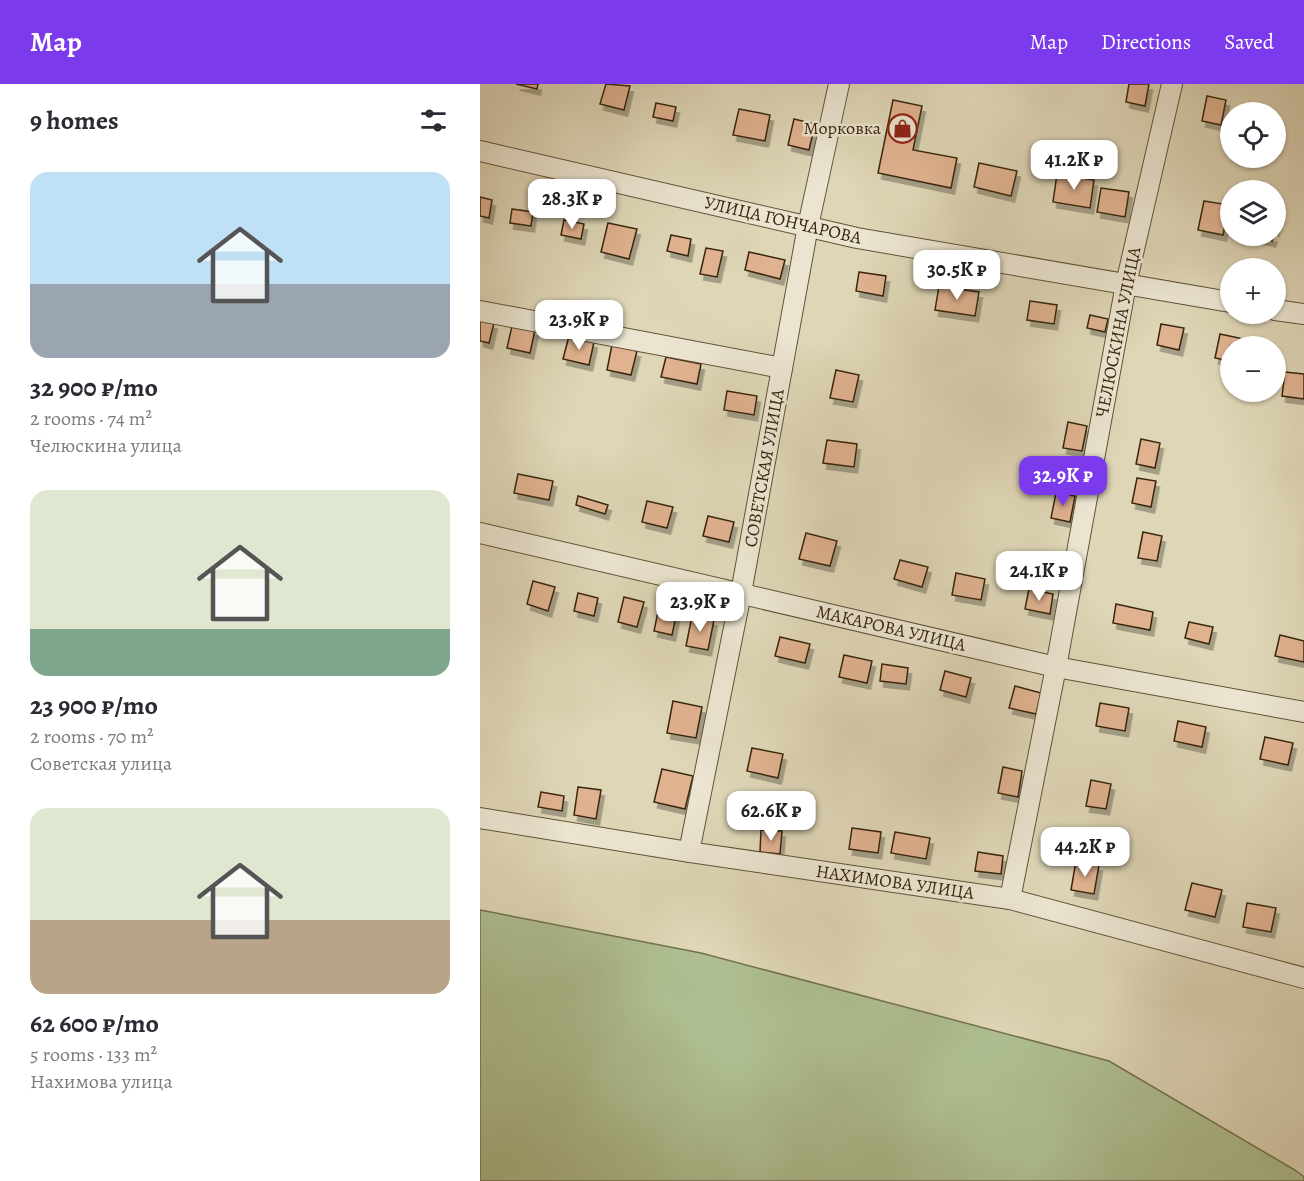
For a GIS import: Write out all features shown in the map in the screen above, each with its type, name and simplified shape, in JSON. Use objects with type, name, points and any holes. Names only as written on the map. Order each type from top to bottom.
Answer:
[{"type":"street","name":"СОВЕТСКАЯ УЛИЦА","points":[[689,852],[741,593],[808,226],[839,84]]},
{"type":"street","name":"ЧЕЛЮСКИНА УЛИЦА","points":[[1010,899],[1056,667],[1126,284],[1172,84]]},
{"type":"street","name":"УЛИЦА ГОНЧАРОВА","points":[[480,152],[857,238],[1220,300]]},
{"type":"street","points":[[480,311],[782,368]]},
{"type":"street","points":[[1286,311],[1304,314]]},
{"type":"street","name":"МАКАРОВА УЛИЦА","points":[[480,533],[1056,667],[1304,712]]},
{"type":"street","name":"НАХИМОВА УЛИЦА","points":[[480,818],[689,852],[1010,899],[1304,978]]},
{"type":"green space","points":[[480,910],[701,953],[1109,1061],[1295,1170],[1304,1177],[1304,1181],[480,1181]]},
{"type":"building","points":[[516,84],[538,84],[537,89]]},
{"type":"building","points":[[606,84],[630,86],[624,110],[600,104]]},
{"type":"building","points":[[1129,84],[1149,84],[1145,106],[1126,102]]},
{"type":"building","points":[[1207,96],[1226,100],[1220,102],[1220,125],[1202,121]]},
{"type":"building","name":"Морковка","points":[[893,100],[922,106],[913,150],[957,158],[951,188],[878,173]]},
{"type":"building","points":[[656,103],[676,107],[673,121],[653,117]]},
{"type":"building","points":[[739,109],[770,115],[765,141],[733,135]]},
{"type":"building","points":[[794,119],[815,124],[809,150],[788,145]]},
{"type":"building","points":[[979,163],[1017,171],[1011,196],[974,187]]},
{"type":"building","points":[[1057,174],[1094,180],[1090,208],[1053,202]]},
{"type":"building","points":[[1101,188],[1129,192],[1125,217],[1097,212]]},
{"type":"building","points":[[480,197],[492,200],[489,218],[480,216]]},
{"type":"building","points":[[1204,201],[1220,204],[1220,234],[1198,230]]},
{"type":"building","points":[[512,209],[533,212],[531,226],[510,223]]},
{"type":"building","points":[[564,220],[584,224],[581,239],[561,235]]},
{"type":"building","points":[[608,223],[637,229],[629,259],[601,252]]},
{"type":"building","points":[[671,235],[691,239],[688,256],[667,251]]},
{"type":"building","points":[[706,248],[723,251],[717,277],[700,274]]},
{"type":"building","points":[[749,252],[785,260],[780,279],[745,270]]},
{"type":"building","points":[[859,272],[886,276],[883,296],[856,291]]},
{"type":"building","points":[[939,286],[979,292],[975,316],[935,310]]},
{"type":"building","points":[[1030,301],[1057,305],[1054,324],[1027,320]]},
{"type":"building","points":[[1090,315],[1108,319],[1105,332],[1087,328]]},
{"type":"building","points":[[480,320],[494,323],[489,343],[480,341]]},
{"type":"building","points":[[1161,324],[1184,328],[1179,350],[1157,345]]},
{"type":"building","points":[[512,326],[535,330],[530,353],[507,348]]},
{"type":"building","points":[[1220,334],[1229,336],[1220,336],[1220,359],[1215,358]]},
{"type":"building","points":[[569,336],[594,342],[589,365],[563,359]]},
{"type":"building","points":[[612,345],[637,351],[631,375],[607,370]]},
{"type":"building","points":[[666,357],[701,364],[697,384],[661,377]]},
{"type":"building","points":[[836,370],[859,375],[853,402],[830,398]]},
{"type":"building","points":[[1286,372],[1304,374],[1304,399],[1286,397]]},
{"type":"building","points":[[727,391],[757,396],[754,415],[724,410]]},
{"type":"building","points":[[1068,422],[1087,426],[1082,451],[1063,448]]},
{"type":"building","points":[[1141,439],[1160,443],[1155,468],[1136,464]]},
{"type":"building","points":[[827,440],[857,444],[854,467],[823,463]]},
{"type":"building","points":[[518,474],[553,481],[549,500],[514,493]]},
{"type":"building","points":[[1137,478],[1156,481],[1151,507],[1132,503]]},
{"type":"building","points":[[1056,493],[1075,496],[1070,522],[1051,518]]},
{"type":"building","points":[[578,496],[608,505],[605,514],[576,505]]},
{"type":"building","points":[[647,501],[673,507],[667,528],[642,522]]},
{"type":"building","points":[[708,516],[734,522],[729,542],[703,536]]},
{"type":"building","points":[[1143,532],[1162,536],[1157,561],[1138,558]]},
{"type":"building","points":[[806,533],[837,541],[830,566],[799,559]]},
{"type":"building","points":[[900,560],[928,567],[922,587],[894,579]]},
{"type":"building","points":[[956,573],[985,579],[981,600],[952,595]]},
{"type":"building","points":[[533,581],[555,587],[548,611],[527,604]]},
{"type":"building","points":[[1029,589],[1053,594],[1050,614],[1025,609]]},
{"type":"building","points":[[578,593],[598,598],[594,616],[574,611]]},
{"type":"building","points":[[624,597],[644,602],[637,627],[618,622]]},
{"type":"building","points":[[1116,604],[1153,612],[1150,630],[1113,623]]},
{"type":"building","points":[[659,607],[677,611],[672,635],[654,631]]},
{"type":"building","points":[[692,616],[714,620],[708,650],[686,646]]},
{"type":"building","points":[[1189,622],[1213,627],[1209,644],[1185,638]]},
{"type":"building","points":[[1280,635],[1304,641],[1304,662],[1275,656]]},
{"type":"building","points":[[780,637],[810,644],[805,663],[775,656]]},
{"type":"building","points":[[844,655],[872,661],[867,683],[839,677]]},
{"type":"building","points":[[882,664],[908,668],[906,684],[880,681]]},
{"type":"building","points":[[945,671],[971,678],[966,697],[940,690]]},
{"type":"building","points":[[1015,686],[1041,693],[1036,714],[1009,708]]},
{"type":"building","points":[[673,701],[702,707],[696,738],[667,733]]},
{"type":"building","points":[[1100,703],[1129,708],[1125,731],[1096,726]]},
{"type":"building","points":[[1178,721],[1206,727],[1202,747],[1174,741]]},
{"type":"building","points":[[1265,737],[1293,743],[1288,765],[1260,759]]},
{"type":"building","points":[[752,748],[783,754],[778,778],[747,771]]},
{"type":"building","points":[[1003,767],[1022,771],[1018,797],[998,793]]},
{"type":"building","points":[[662,769],[693,776],[685,809],[654,802]]},
{"type":"building","points":[[1091,780],[1111,784],[1106,809],[1086,806]]},
{"type":"building","points":[[578,787],[601,790],[596,819],[574,815]]},
{"type":"building","points":[[541,792],[564,796],[562,811],[538,807]]},
{"type":"building","points":[[852,828],[881,832],[878,853],[849,849]]},
{"type":"building","points":[[761,830],[782,831],[780,854],[760,852]]},
{"type":"building","points":[[895,832],[930,838],[926,859],[891,853]]},
{"type":"building","points":[[978,852],[1003,856],[1001,874],[975,871]]},
{"type":"building","points":[[1076,861],[1099,865],[1094,894],[1071,890]]},
{"type":"building","points":[[1192,883],[1222,890],[1215,917],[1185,910]]},
{"type":"building","points":[[1247,903],[1276,908],[1271,932],[1243,927]]},
{"type":"place","name":"Морковка","points":[[902,128]]}]
